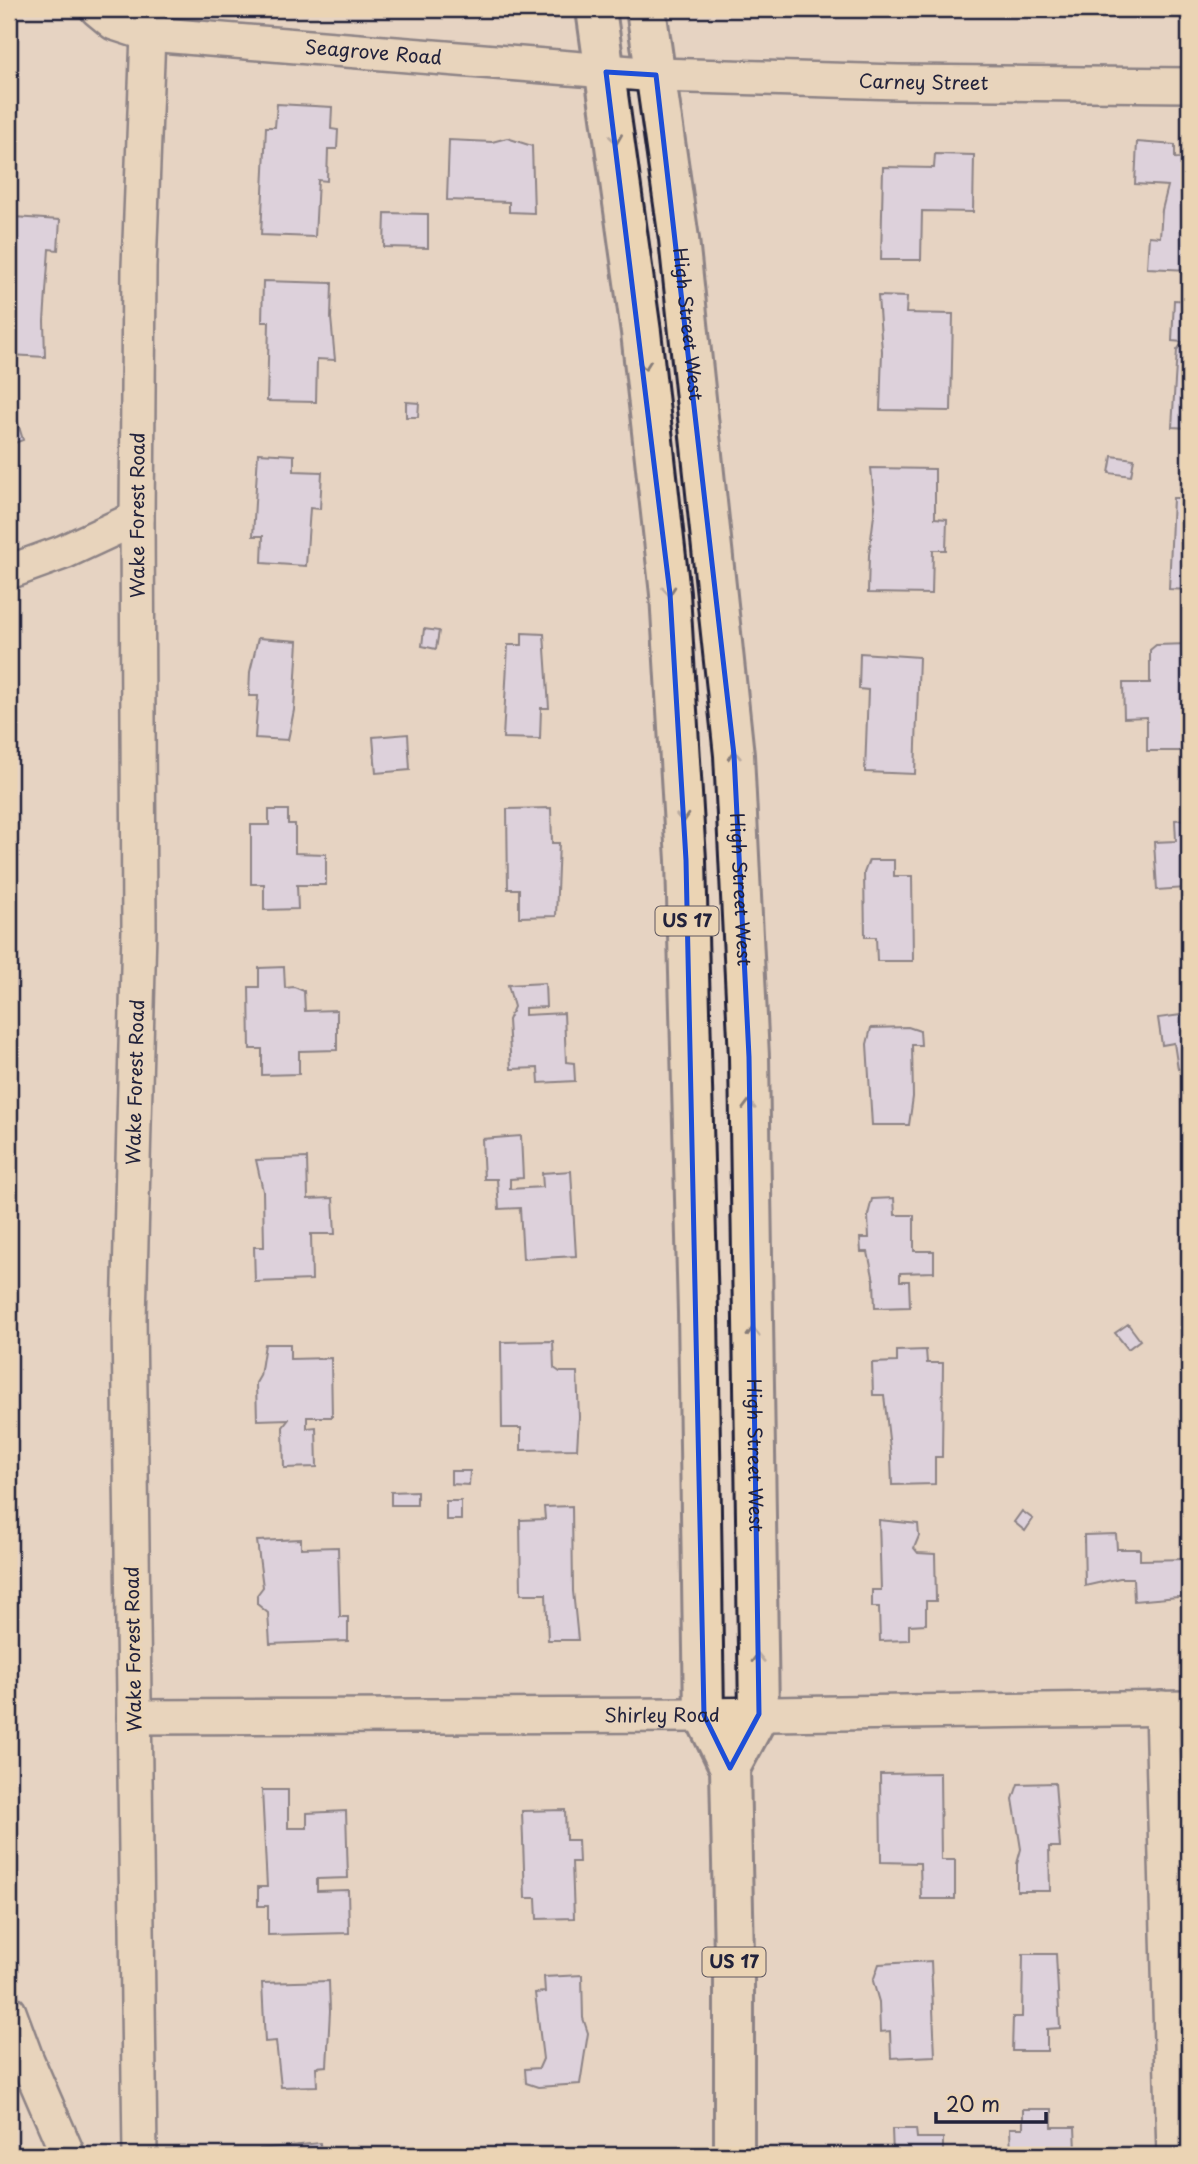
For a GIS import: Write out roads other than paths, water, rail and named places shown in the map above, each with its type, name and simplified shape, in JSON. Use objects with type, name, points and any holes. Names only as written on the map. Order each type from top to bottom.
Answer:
[{"type":"main road","name":"High Street West","points":[[596,9],[607,72],[641,332],[670,594],[685,846],[698,1326],[704,1715],[730,1768],[734,2155]]},
{"type":"main road","name":"High Street West","points":[[646,9],[679,239],[734,755],[749,1057],[759,1714],[730,1768]]},
{"type":"street","name":"Seagrove Road","points":[[97,9],[114,23],[148,22],[495,61],[656,75]]},
{"type":"street","name":"Wake Forest Road","points":[[140,2155],[130,1319],[139,929],[139,267],[148,22]]},
{"type":"street","name":"Carney Street","points":[[656,75],[898,82],[1189,85]]},
{"type":"street","points":[[9,572],[65,552],[137,519]]},
{"type":"street","points":[[1174,2155],[1176,1708]]},
{"type":"street","name":"Shirley Road","points":[[134,1717],[704,1715],[1176,1708]]},
{"type":"street","points":[[9,2012],[68,2155]]}]
